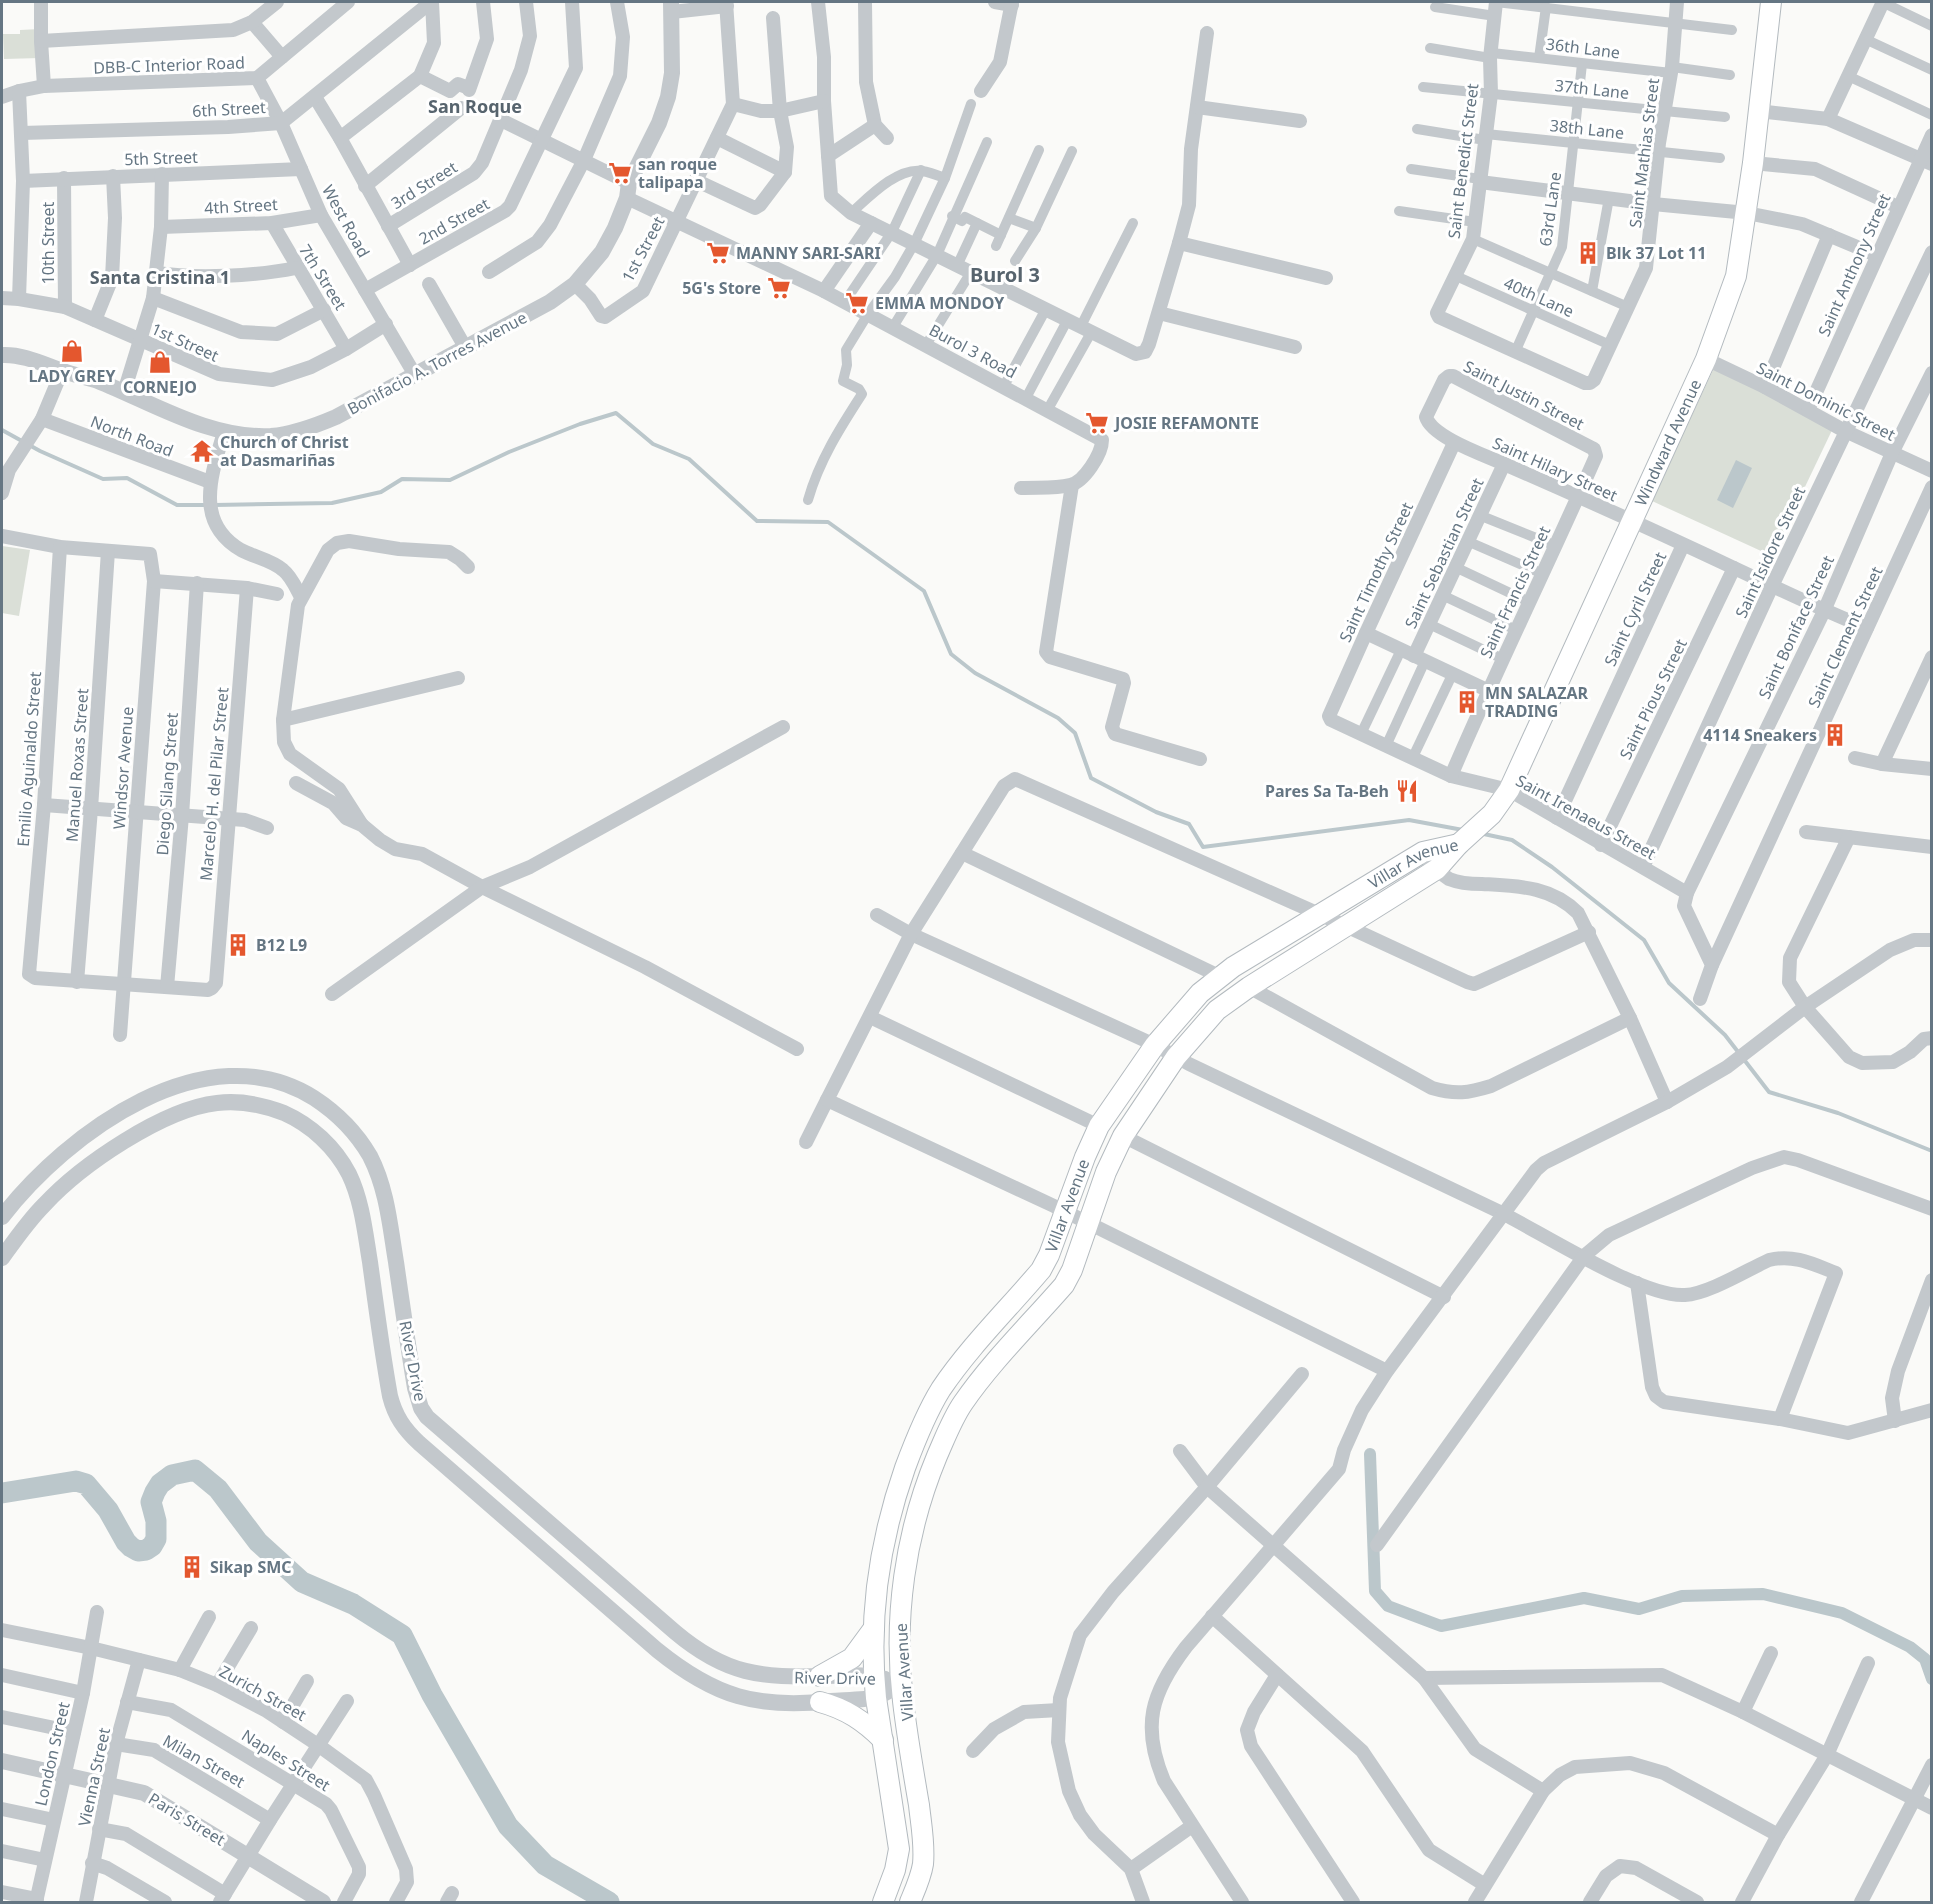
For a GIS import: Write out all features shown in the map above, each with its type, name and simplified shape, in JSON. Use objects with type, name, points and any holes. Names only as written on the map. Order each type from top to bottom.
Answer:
[{"type":"main road","name":"Windward Avenue","points":[[1459,844],[1492,814],[1507,794],[1706,359],[1736,276],[1747,213],[1771,2]]},
{"type":"main road","name":"Villar Avenue","points":[[883,1902],[895,1870],[899,1849],[874,1676],[874,1628],[880,1558],[910,1453],[940,1391],[959,1364],[1041,1270],[1066,1212],[1084,1157],[1099,1126],[1155,1045],[1200,993],[1219,976],[1423,852],[1459,844]]},
{"type":"main road","name":"Villar Avenue","points":[[910,1902],[920,1876],[924,1850],[901,1684],[900,1613],[906,1561],[922,1497],[947,1433],[979,1380],[1064,1286],[1072,1270],[1106,1172],[1123,1136],[1176,1057],[1217,1010],[1249,987],[1437,870],[1459,844]]},
{"type":"main road","points":[[820,1676],[852,1658],[874,1628]]},
{"type":"main road","points":[[820,1702],[854,1716],[883,1740]]},
{"type":"street","points":[[41,2],[44,86]]},
{"type":"street","points":[[41,41],[233,30],[252,22],[277,2]]},
{"type":"street","name":"DBB-C Interior Road","points":[[2,97],[44,86],[257,78],[348,2]]},
{"type":"street","points":[[340,138],[420,76],[434,42],[432,2]]},
{"type":"street","name":"6th Street","points":[[22,133],[228,128],[281,123],[432,2]]},
{"type":"street","points":[[420,76],[450,91],[458,84],[469,89],[487,39],[483,2]]},
{"type":"street","name":"3rd Street","points":[[388,226],[474,173],[482,163],[520,70],[530,36],[526,2]]},
{"type":"street","name":"2nd Street","points":[[365,290],[506,211],[514,201],[576,68],[572,2]]},
{"type":"street","points":[[489,272],[537,242],[550,225],[584,160],[621,76],[622,37],[617,2]]},
{"type":"street","points":[[865,2],[866,82],[875,125],[887,138]]},
{"type":"street","points":[[981,91],[1000,62],[1012,3],[995,2]]},
{"type":"street","points":[[1496,2],[1732,30]]},
{"type":"street","name":"Saint Benedict Street","points":[[1439,317],[1438,309],[1473,239],[1491,94],[1491,55],[1496,2]]},
{"type":"street","name":"Saint Mathias Street","points":[[1439,317],[1585,382],[1590,383],[1594,380],[1646,268],[1658,152],[1671,70],[1677,2]]},
{"type":"street","points":[[1828,119],[1882,2],[1932,26]]},
{"type":"street","points":[[672,7],[726,4]]},
{"type":"street","name":"1st Street","points":[[575,284],[590,299],[601,316],[605,317],[643,291],[733,104],[726,4]]},
{"type":"street","name":"Bonifacio A. Torres Avenue","points":[[2,355],[34,360],[62,371],[96,380],[224,432],[253,436],[287,434],[311,428],[336,417],[550,302],[575,284],[602,252],[615,228],[628,190],[659,123],[668,97],[672,73],[672,7]]},
{"type":"street","points":[[1435,7],[1495,16]]},
{"type":"street","points":[[1539,58],[1546,7]]},
{"type":"street","points":[[818,8],[824,57],[824,100],[831,196],[850,213],[1136,354],[1145,352],[1149,344],[1189,205],[1191,149],[1207,33]]},
{"type":"street","points":[[695,180],[755,208],[760,205],[785,172],[787,147],[780,111],[773,18]]},
{"type":"street","points":[[252,22],[282,57]]},
{"type":"street","points":[[1865,39],[1932,70]]},
{"type":"street","name":"36th Lane","points":[[1430,48],[1582,64],[1730,75]]},
{"type":"street","name":"63rd Lane","points":[[1516,350],[1562,247],[1582,64]]},
{"type":"street","points":[[1848,76],[1932,115]]},
{"type":"street","name":"West Road","points":[[257,78],[281,123],[321,215],[415,375]]},
{"type":"street","name":"37th Lane","points":[[1423,87],[1725,117]]},
{"type":"street","points":[[18,299],[23,181],[19,91]]},
{"type":"street","points":[[315,97],[410,265]]},
{"type":"street","points":[[733,104],[761,111],[780,111],[824,100]]},
{"type":"street","points":[[808,500],[815,476],[833,440],[862,394],[859,389],[843,381],[847,365],[846,350],[868,314],[896,277],[914,244],[945,177],[971,104]]},
{"type":"street","points":[[1197,107],[1300,121]]},
{"type":"street","points":[[365,186],[461,108]]},
{"type":"street","points":[[1758,111],[1828,119],[1926,161]]},
{"type":"street","name":"Burol 3 Road","points":[[501,120],[584,160],[676,221],[824,291],[1098,436],[1102,440],[1102,446],[1094,463],[1072,485]]},
{"type":"street","points":[[828,156],[875,125]]},
{"type":"street","name":"38th Lane","points":[[1417,129],[1486,137],[1574,142],[1720,158]]},
{"type":"street","name":"Saint Anthony Street","points":[[1808,410],[1898,207],[1926,161],[1932,135]]},
{"type":"street","points":[[717,138],[785,172]]},
{"type":"street","points":[[893,327],[937,255],[952,216],[987,142]]},
{"type":"street","points":[[996,246],[1039,150]]},
{"type":"street","points":[[1015,261],[1036,228],[1072,151]]},
{"type":"street","points":[[1753,163],[1815,169],[1898,207]]},
{"type":"street","name":"5th Street","points":[[23,181],[301,169]]},
{"type":"street","points":[[1411,169],[1653,204],[1747,213],[1802,224],[1876,255]]},
{"type":"street","points":[[850,213],[879,187],[905,172],[921,170],[945,177]]},
{"type":"street","points":[[844,303],[892,232],[921,170]]},
{"type":"street","points":[[124,392],[153,298],[161,227],[162,174]]},
{"type":"street","points":[[95,320],[112,278],[115,218],[113,176]]},
{"type":"street","name":"10th Street","points":[[64,178],[65,308]]},
{"type":"street","points":[[1592,291],[1609,198]]},
{"type":"street","points":[[1400,211],[1475,222]]},
{"type":"street","name":"4th Street","points":[[161,227],[272,223],[321,215]]},
{"type":"street","points":[[952,216],[962,221],[966,217],[1001,235]]},
{"type":"street","points":[[1009,218],[1036,228]]},
{"type":"street","name":"7th Street","points":[[272,223],[296,268],[346,349]]},
{"type":"street","points":[[824,291],[871,223]]},
{"type":"street","points":[[957,266],[977,223]]},
{"type":"street","points":[[1048,409],[1080,325],[1133,223]]},
{"type":"street","points":[[1765,387],[1828,235]]},
{"type":"street","points":[[1473,239],[1628,307]]},
{"type":"street","points":[[1179,243],[1326,278]]},
{"type":"street","name":"Saint Isidore Street","points":[[1643,867],[1772,586],[1932,252]]},
{"type":"street","points":[[157,273],[177,276],[272,273],[296,268]]},
{"type":"street","points":[[926,345],[971,272]]},
{"type":"street","name":"40th Lane","points":[[1456,276],[1610,345]]},
{"type":"street","points":[[429,284],[465,347]]},
{"type":"street","name":"1st Street","points":[[2,298],[65,308],[219,375],[272,380],[311,367],[386,324]]},
{"type":"street","points":[[153,298],[241,332],[277,334],[324,310]]},
{"type":"street","points":[[1004,386],[1046,309]]},
{"type":"street","points":[[1159,314],[1295,347]]},
{"type":"street","points":[[1026,398],[1080,325]]},
{"type":"street","name":"Saint Dominic Street","points":[[1706,359],[1765,387],[1845,432],[1932,471]]},
{"type":"street","points":[[2,493],[9,470],[42,419],[62,371]]},
{"type":"street","name":"Saint Boniface Street","points":[[1687,893],[1824,611],[1892,453],[1932,373]]},
{"type":"street","name":"Saint Justin Street","points":[[1430,424],[1426,417],[1444,380],[1453,376],[1594,449],[1596,456]]},
{"type":"street","name":"North Road","points":[[42,419],[210,482]]},
{"type":"street","name":"Saint Hilary Street","points":[[1430,424],[1455,443],[1734,568],[1824,611],[1867,628]]},
{"type":"street","points":[[224,432],[210,482],[209,500],[215,521],[232,544],[284,571],[301,597]]},
{"type":"street","name":"Saint Timothy Street","points":[[1329,716],[1365,633],[1455,443]]},
{"type":"street","name":"Saint Francis Street","points":[[1451,776],[1487,690],[1596,456]]},
{"type":"street","name":"Saint Sebastian Street","points":[[1420,658],[1429,624],[1504,464]]},
{"type":"street","points":[[1021,488],[1072,485],[1046,652],[1050,657],[1123,679],[1124,683],[1112,727],[1115,734],[1200,759]]},
{"type":"street","name":"Saint Clement Street","points":[[1712,965],[1932,487]]},
{"type":"street","points":[[1479,515],[1556,546]]},
{"type":"street","points":[[2,536],[60,548],[108,551]]},
{"type":"street","points":[[468,567],[449,552],[399,549],[349,541],[337,543],[328,550],[298,605],[283,720],[284,742],[290,754],[339,789],[362,825],[380,840],[396,849],[422,854],[797,1049]]},
{"type":"street","points":[[1467,541],[1542,574]]},
{"type":"street","name":"Saint Cyril Street","points":[[1557,818],[1683,545]]},
{"type":"street","name":"Emilio Aguinaldo Street","points":[[60,548],[44,805],[29,974],[35,978],[77,982]]},
{"type":"street","name":"Windsor Avenue","points":[[108,551],[150,554],[154,580],[120,1035]]},
{"type":"street","name":"Manuel Roxas Street","points":[[77,982],[108,551]]},
{"type":"street","points":[[1455,567],[1529,602]]},
{"type":"street","name":"Saint Pious Street","points":[[1601,845],[1734,568]]},
{"type":"street","points":[[154,580],[247,588],[277,594]]},
{"type":"street","name":"Diego Silang Street","points":[[167,987],[182,816],[197,583]]},
{"type":"street","name":"Marcelo H. del Pilar Street","points":[[167,987],[208,990],[216,983],[247,588]]},
{"type":"street","points":[[1443,595],[1516,630]]},
{"type":"street","points":[[1429,624],[1503,658]]},
{"type":"street","points":[[1365,633],[1487,690]]},
{"type":"street","points":[[1360,734],[1401,650]]},
{"type":"street","points":[[1882,764],[1932,657]]},
{"type":"street","points":[[1386,746],[1420,658]]},
{"type":"street","points":[[1413,757],[1452,675]]},
{"type":"street","points":[[283,720],[458,678]]},
{"type":"street","name":"Saint Irenaeus Street","points":[[1329,716],[1332,720],[1360,734],[1451,776],[1507,794],[1557,818],[1687,893]]},
{"type":"street","points":[[332,994],[482,887],[530,867],[783,727]]},
{"type":"street","points":[[1855,758],[1882,764],[1932,769]]},
{"type":"street","points":[[806,1142],[911,934],[1004,786],[1015,779],[1474,984],[1589,932]]},
{"type":"street","points":[[296,783],[333,803],[351,822],[362,825]]},
{"type":"street","points":[[44,805],[245,820],[267,828]]},
{"type":"street","points":[[1806,832],[1932,847]]},
{"type":"street","points":[[1849,837],[1790,958],[1789,982],[1805,1007],[1849,1057],[1862,1063],[1893,1062],[1910,1052],[1924,1039],[1932,1038]]},
{"type":"street","points":[[1423,852],[1437,870],[1450,879],[1472,884],[1528,887],[1545,891],[1568,903],[1578,913],[1630,1018],[1667,1102]]},
{"type":"street","points":[[962,853],[1219,976]]},
{"type":"street","points":[[1687,893],[1684,906],[1712,965],[1700,999]]},
{"type":"street","points":[[877,915],[911,934],[1155,1045],[1503,1213],[1636,1283],[1671,1294],[1685,1295],[1700,1292],[1769,1260],[1781,1257],[1797,1258],[1836,1273],[1780,1419]]},
{"type":"street","points":[[1242,1902],[1164,1781],[1156,1760],[1152,1741],[1152,1717],[1157,1692],[1167,1672],[1339,1468],[1354,1424],[1387,1371],[1444,1297],[1527,1180],[1544,1163],[1667,1102],[1727,1067],[1805,1007],[1890,950],[1914,940],[1932,940]]},
{"type":"street","points":[[77,982],[167,987]]},
{"type":"street","points":[[1249,987],[1432,1088],[1449,1092],[1469,1093],[1491,1086],[1630,1018]]},
{"type":"street","points":[[870,1017],[1099,1126]]},
{"type":"street","name":"River Drive","points":[[2,1217],[39,1176],[81,1140],[127,1109],[167,1089],[204,1078],[234,1075],[273,1080],[307,1094],[334,1113],[352,1130],[369,1155],[379,1178],[388,1212],[415,1388],[421,1408],[427,1417],[698,1650],[722,1664],[751,1673],[781,1677],[874,1676],[901,1684]]},
{"type":"street","points":[[827,1100],[1066,1212],[1387,1371]]},
{"type":"street","name":"River Drive","points":[[2,1258],[44,1204],[72,1178],[98,1159],[185,1110],[219,1102],[258,1105],[290,1116],[303,1123],[326,1142],[342,1162],[353,1184],[366,1236],[390,1396],[397,1417],[411,1435],[657,1650],[693,1678],[727,1693],[763,1702],[820,1702],[876,1698],[901,1684]]},
{"type":"street","points":[[1123,1136],[1444,1297]]},
{"type":"street","points":[[1377,1545],[1584,1257],[1609,1234],[1752,1167],[1784,1157],[1798,1160],[1932,1209]]},
{"type":"street","points":[[1895,1421],[1892,1398],[1898,1371],[1932,1280]]},
{"type":"street","points":[[1636,1283],[1652,1387],[1656,1396],[1664,1402],[1780,1419],[1848,1433],[1932,1410]]},
{"type":"street","points":[[1143,1902],[1131,1869],[1094,1834],[1069,1791],[1058,1742],[1060,1698],[1080,1635],[1113,1592],[1302,1374]]},
{"type":"street","points":[[1180,1451],[1206,1486],[1424,1678],[1475,1749],[1543,1791]]},
{"type":"street","name":"London Street","points":[[37,1900],[83,1693],[97,1612]]},
{"type":"street","points":[[1212,1616],[1362,1751],[1429,1850],[1485,1885]]},
{"type":"street","points":[[180,1670],[209,1617]]},
{"type":"street","points":[[217,1685],[251,1628]]},
{"type":"street","name":"Zurich Street","points":[[2,1630],[91,1648],[180,1670],[217,1685],[284,1722],[318,1745],[366,1780],[374,1795],[406,1869],[407,1882],[396,1902]]},
{"type":"street","points":[[1743,1712],[1771,1653]]},
{"type":"street","name":"Vienna Street","points":[[86,1902],[108,1785],[139,1660]]},
{"type":"street","points":[[1742,1902],[1778,1835],[1827,1755],[1868,1664]]},
{"type":"street","points":[[2,1675],[83,1693]]},
{"type":"street","points":[[1277,1675],[1254,1712],[1247,1730],[1251,1746],[1353,1902]]},
{"type":"street","points":[[1424,1678],[1662,1675],[1743,1712],[1932,1808]]},
{"type":"street","points":[[284,1722],[307,1682]]},
{"type":"street","points":[[99,1829],[126,1834],[223,1898],[347,1701]]},
{"type":"street","name":"Naples Street","points":[[128,1702],[171,1710],[326,1804],[359,1867],[359,1874],[344,1902]]},
{"type":"street","points":[[973,1751],[994,1729],[1024,1712],[1059,1710]]},
{"type":"street","points":[[2,1717],[74,1732]]},
{"type":"street","name":"Milan Street","points":[[117,1744],[154,1750],[270,1820]]},
{"type":"street","name":"Paris Street","points":[[2,1761],[144,1793],[323,1902]]},
{"type":"street","points":[[1475,1902],[1543,1791],[1560,1775],[1575,1767],[1630,1763],[1664,1773],[1778,1835]]},
{"type":"street","points":[[1861,1902],[1932,1765]]},
{"type":"street","points":[[2,1809],[54,1820]]},
{"type":"street","points":[[1131,1869],[1192,1826]]},
{"type":"street","points":[[2,1851],[45,1860]]},
{"type":"street","points":[[92,1863],[107,1868],[165,1902]]},
{"type":"street","points":[[1590,1902],[1606,1876],[1620,1866],[1636,1868],[1697,1902]]},
{"type":"street","points":[[2,1892],[37,1900]]},
{"type":"shaded area","points":[[40,29],[40,58],[4,59],[3,34],[20,34],[20,30]]},
{"type":"shaded area","points":[[1714,368],[1834,426],[1772,556],[1652,501]]},
{"type":"shaded area","points":[[1736,460],[1752,468],[1733,508],[1717,500]]},
{"type":"shaded area","points":[[2,546],[30,550],[19,616],[2,613]]},
{"type":"waterway","points":[[215,505],[332,503],[381,492],[402,479],[450,480],[509,452],[580,424],[616,413],[653,444],[689,459],[757,521],[828,522],[924,591],[951,654],[975,673],[1058,718],[1075,733],[1091,778],[1156,812],[1189,824],[1203,847],[1409,820],[1463,830]]},
{"type":"waterway","points":[[2,430],[40,451],[103,479],[127,478],[177,505],[207,505]]},
{"type":"waterway","points":[[1479,833],[1512,840],[1552,867],[1644,940],[1669,983],[1725,1035],[1769,1092],[1838,1113],[1932,1151]]},
{"type":"waterway","points":[[1370,1454],[1375,1591],[1388,1606],[1441,1626],[1584,1598],[1639,1609],[1682,1596],[1763,1594],[1842,1613],[1910,1647],[1925,1659],[1932,1679]]},
{"type":"waterway","points":[[2,1493],[76,1481],[86,1484],[108,1510],[126,1542],[138,1551],[146,1550],[156,1539],[156,1521],[151,1502],[160,1484],[172,1475],[195,1470],[218,1489],[258,1542],[302,1582],[353,1604],[402,1635],[432,1695],[508,1826],[545,1865],[609,1902]]},
{"type":"place","name":"san roque talipapa","points":[[620,173]]},
{"type":"place","name":"MANNY SARI-SARI","points":[[718,253]]},
{"type":"place","name":"Blk 37 Lot 11","points":[[1588,253]]},
{"type":"place","name":"5G's Store","points":[[779,288]]},
{"type":"place","name":"EMMA MONDOY","points":[[857,303]]},
{"type":"place","name":"LADY GREY","points":[[72,351]]},
{"type":"place","name":"CORNEJO","points":[[160,362]]},
{"type":"place","name":"JOSIE REFAMONTE","points":[[1097,423]]},
{"type":"place","name":"Church of Christ at Dasmariñas","points":[[202,451]]},
{"type":"place","name":"MN SALAZAR TRADING","points":[[1467,702]]},
{"type":"place","name":"4114 Sneakers","points":[[1835,735]]},
{"type":"place","name":"Pares Sa Ta-Beh","points":[[1407,791]]},
{"type":"place","name":"B12 L9","points":[[238,945]]},
{"type":"place","name":"Sikap SMC","points":[[192,1567]]},
{"type":"district","name":"San Roque","points":[[475,107]]},
{"type":"district","name":"Burol 3","points":[[1005,275]]},
{"type":"district","name":"Santa Cristina 1","points":[[160,278]]}]
